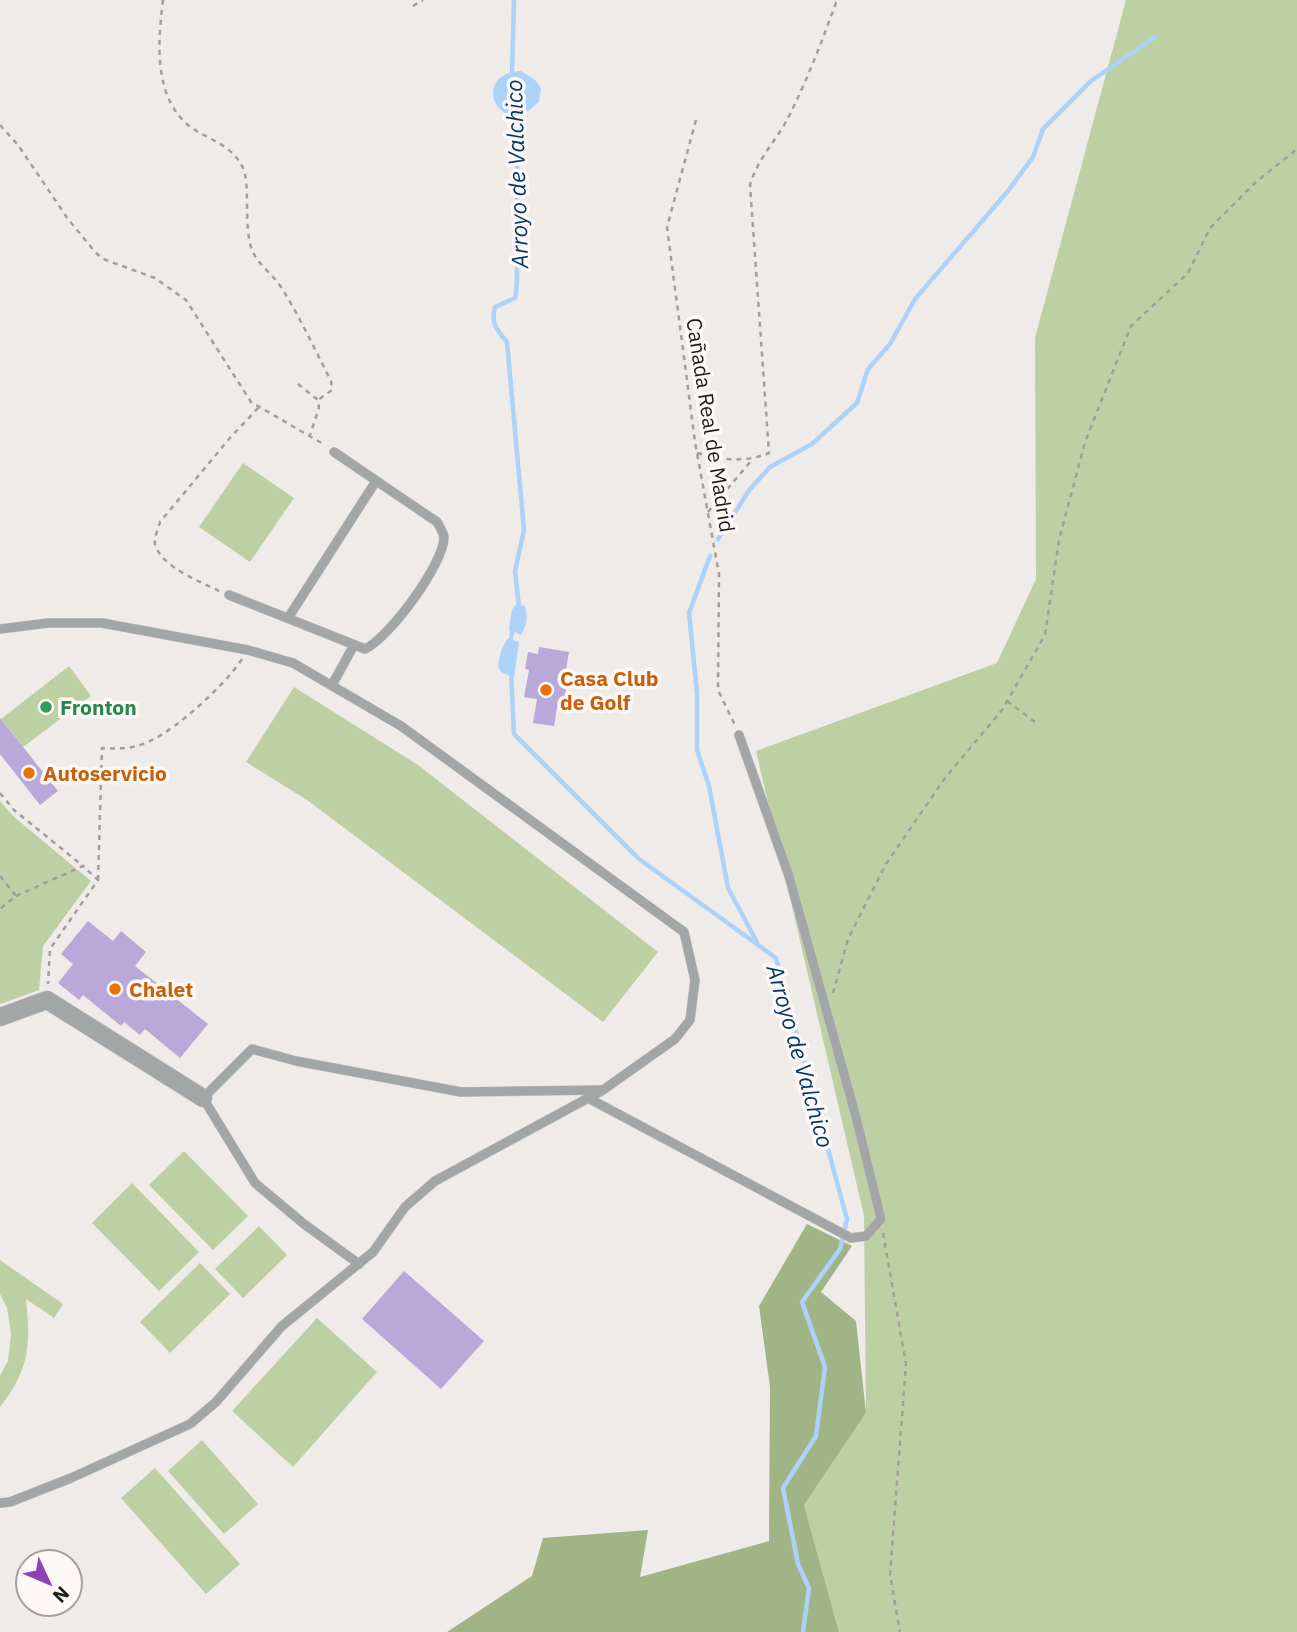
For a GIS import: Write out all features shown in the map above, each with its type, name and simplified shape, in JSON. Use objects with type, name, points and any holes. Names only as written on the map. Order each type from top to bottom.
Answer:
[{"type":"street","points":[[0,1017],[47,1000],[203,1098]]},
{"type":"lane","points":[[229,595],[365,649],[386,634],[412,601],[437,560],[443,547],[444,534],[437,523],[334,452]]},
{"type":"lane","points":[[288,618],[376,481]]},
{"type":"lane","points":[[0,629],[102,622],[248,650],[293,663],[401,726],[684,932],[695,980],[690,1020],[675,1039],[603,1090],[435,1181],[405,1207],[373,1252],[282,1326],[216,1402],[190,1424],[71,1478],[0,1503]]},
{"type":"lane","points":[[332,685],[354,645]]},
{"type":"lane","points":[[589,1098],[851,1238],[866,1236],[881,1219],[856,1117],[789,876],[739,735]]},
{"type":"lane","points":[[359,1264],[304,1224],[255,1183],[203,1098],[251,1049],[296,1061],[461,1091],[603,1090]]},
{"type":"path","points":[[163,0],[158,39],[162,75],[170,103],[188,125],[234,153],[244,169],[246,224],[255,258],[280,285],[331,381],[332,390],[318,400]]},
{"type":"path","points":[[413,6],[423,0]]},
{"type":"path","points":[[697,453],[722,460],[752,460],[769,453],[750,185],[754,170],[786,122],[806,80],[837,0]]},
{"type":"path","name":"Cañada Real de Madrid","points":[[696,120],[667,227],[697,453],[719,574],[718,690],[739,735]]},
{"type":"path","points":[[0,125],[18,145],[68,219],[95,252],[103,259],[155,278],[186,300],[244,394],[259,407],[310,435],[334,452]]},
{"type":"path","points":[[828,1017],[848,939],[886,864],[946,778],[1007,701],[1045,635],[1059,540],[1085,442],[1131,326],[1188,273],[1210,228],[1256,182],[1297,149]]},
{"type":"path","points":[[298,384],[318,400],[319,408],[310,435]]},
{"type":"path","points":[[229,595],[181,573],[162,556],[155,545],[156,534],[160,522],[259,407]]},
{"type":"path","points":[[708,512],[752,460]]},
{"type":"path","points":[[47,1000],[50,949],[99,880],[102,748],[125,749],[149,742],[168,730],[216,690],[238,666],[248,650]]},
{"type":"path","points":[[1007,701],[1035,722]]},
{"type":"path","points":[[0,793],[14,810],[99,880]]},
{"type":"path","points":[[0,909],[16,896],[83,866]]},
{"type":"path","points":[[0,876],[16,896]]},
{"type":"path","points":[[881,1219],[905,1364],[890,1575],[900,1632]]},
{"type":"green space","points":[[1126,0],[1297,0],[1297,1632],[839,1632],[804,1505],[866,1413],[864,1216],[756,751],[997,663],[1036,579],[1035,338]]},
{"type":"green space","points":[[243,463],[294,498],[250,562],[199,527]]},
{"type":"green space","name":"Fronton","points":[[69,666],[91,696],[23,747],[1,719]]},
{"type":"green space","points":[[294,687],[418,765],[658,952],[603,1022],[307,800],[246,762]]},
{"type":"green space","points":[[0,801],[13,816],[91,881],[43,946],[39,990],[0,1004]]},
{"type":"green space","points":[[184,1151],[248,1216],[213,1250],[149,1185]]},
{"type":"green space","points":[[132,1183],[199,1252],[159,1291],[92,1223]]},
{"type":"green space","points":[[807,1224],[852,1246],[821,1292],[856,1321],[866,1413],[804,1505],[839,1632],[447,1632],[532,1576],[543,1538],[648,1530],[640,1577],[769,1541],[770,1387],[759,1306]]},
{"type":"green space","points":[[259,1226],[287,1255],[243,1298],[215,1269]]},
{"type":"green space","points":[[0,1260],[63,1304],[54,1318],[26,1299],[26,1356],[17,1381],[0,1407],[0,1376],[8,1361],[11,1334],[7,1308],[0,1294]]},
{"type":"green space","points":[[200,1263],[230,1294],[170,1353],[140,1322]]},
{"type":"green space","points":[[317,1318],[377,1372],[293,1467],[232,1411]]},
{"type":"green space","points":[[202,1440],[258,1504],[224,1534],[168,1471]]},
{"type":"green space","points":[[155,1468],[240,1564],[206,1594],[121,1498]]},
{"type":"water","points":[[521,71],[535,80],[541,88],[539,101],[525,112],[513,115],[503,112],[496,104],[493,93],[496,83],[505,75]]},
{"type":"water","points":[[516,604],[525,606],[526,610],[526,624],[521,635],[509,629],[512,610]]},
{"type":"water","points":[[507,639],[519,642],[514,678],[501,672],[498,666]]},
{"type":"building","name":"Casa Club de Golf","points":[[539,647],[569,652],[564,703],[558,702],[554,726],[533,723],[537,699],[524,697],[529,670],[525,669],[528,652],[538,654]]},
{"type":"building","name":"Autoservicio","points":[[0,718],[58,791],[40,805],[0,754]]},
{"type":"building","name":"Chalet","points":[[88,921],[113,941],[121,931],[146,952],[135,966],[208,1024],[180,1058],[145,1029],[140,1035],[124,1022],[121,1026],[83,995],[79,1000],[58,983],[73,964],[61,954]]},
{"type":"building","points":[[404,1271],[484,1341],[441,1389],[362,1319]]},
{"type":"waterway","name":"Arroyo de Valchico","points":[[512,76],[514,0]]},
{"type":"waterway","points":[[718,539],[750,489],[770,467],[812,444],[857,403],[868,369],[890,344],[915,299],[1008,191],[1033,157],[1043,129],[1091,81],[1155,37]]},
{"type":"waterway","name":"Arroyo de Valchico","points":[[513,113],[517,162],[517,285],[515,298],[495,307],[494,322],[507,342],[524,530],[515,571],[519,607]]},
{"type":"waterway","points":[[710,556],[689,613],[697,693],[697,750],[709,786],[728,888],[757,942]]},
{"type":"waterway","name":"Arroyo de Valchico","points":[[510,645],[513,626]]},
{"type":"waterway","name":"Arroyo de Valchico","points":[[511,671],[514,734],[639,859],[776,958],[847,1219],[840,1249],[802,1302],[825,1367],[816,1436],[783,1488],[798,1564],[809,1588],[803,1632]]},
{"type":"place","name":"Casa Club de Golf","points":[[546,690]]},
{"type":"place","name":"Fronton","points":[[46,707]]},
{"type":"place","name":"Autoservicio","points":[[29,773]]},
{"type":"place","name":"Chalet","points":[[115,989]]}]
